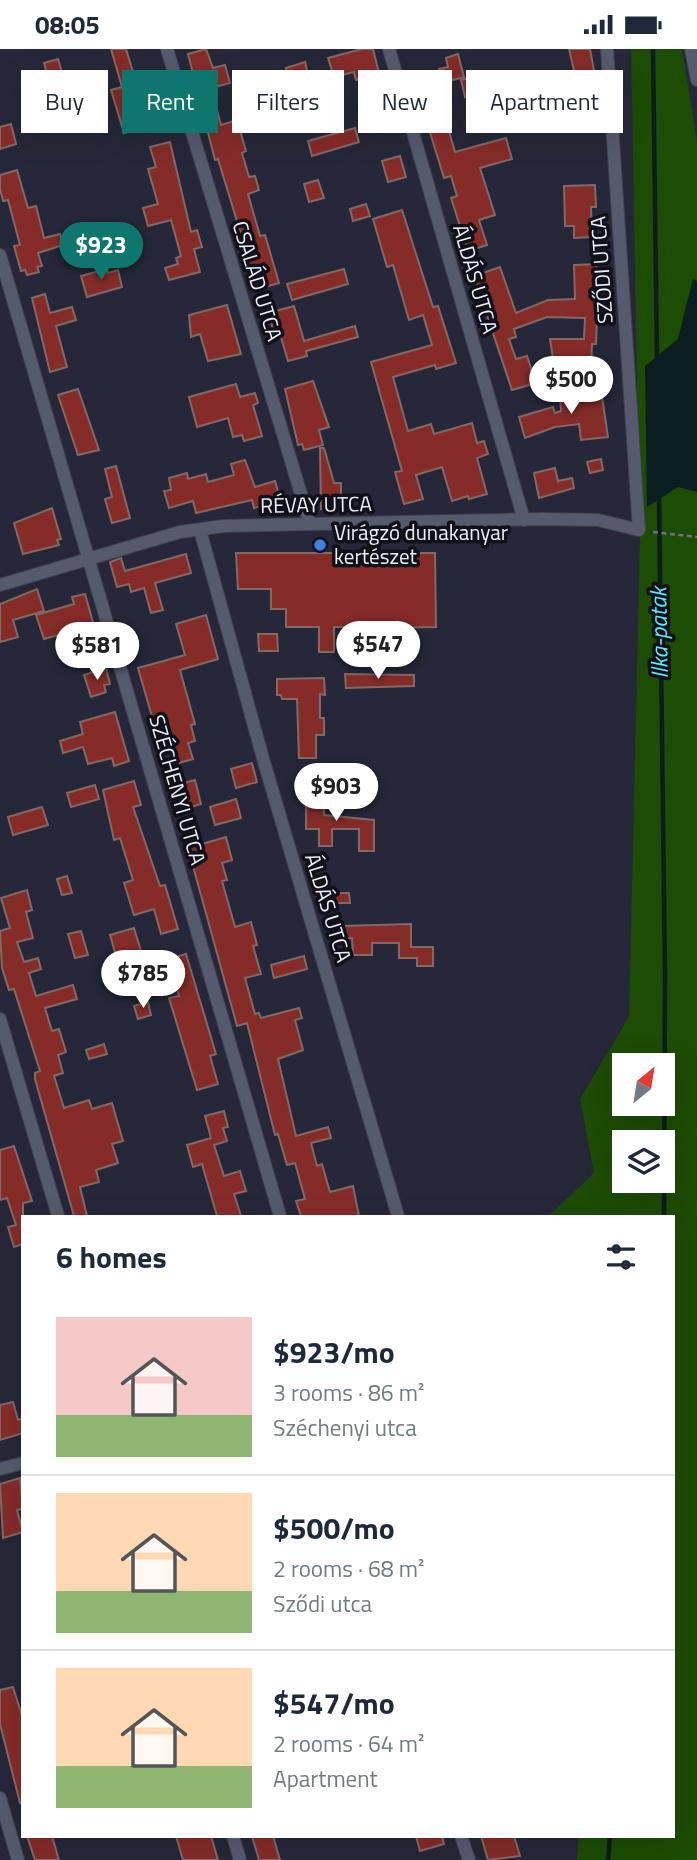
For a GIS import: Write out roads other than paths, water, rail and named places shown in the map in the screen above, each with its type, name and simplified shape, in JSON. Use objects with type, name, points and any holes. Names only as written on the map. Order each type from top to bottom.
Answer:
[{"type":"street","name":"CSALÁD UTCA","points":[[167,49],[310,524]]},
{"type":"street","name":"ÁLDÁS UTCA","points":[[389,49],[524,520]]},
{"type":"street","name":"SZŐDI UTCA","points":[[607,49],[639,530]]},
{"type":"street","points":[[691,49],[697,79]]},
{"type":"street","name":"SZÉCHENYI UTCA","points":[[0,255],[280,1215]]},
{"type":"street","name":"RÉVAY UTCA","points":[[0,585],[180,532],[200,530],[310,524],[598,520],[639,530]]},
{"type":"street","name":"ÁLDÁS UTCA","points":[[200,530],[264,762],[398,1215]]},
{"type":"street","points":[[0,1019],[58,1215]]},
{"type":"street","points":[[0,1469],[21,1464]]},
{"type":"street","points":[[0,1798],[18,1860]]},
{"type":"street","points":[[234,1838],[240,1860]]},
{"type":"street","points":[[462,1838],[468,1860]]},
{"type":"waterway","name":"Ilka-patak","points":[[653,49],[657,361]]},
{"type":"waterway","name":"Ilka-patak","points":[[659,496],[665,974],[664,1215]]},
{"type":"waterway","name":"Ilka-patak","points":[[608,1860],[610,1838]]},
{"type":"place","name":"Virágzó dunakanyar kertészet","points":[[320,545]]}]
